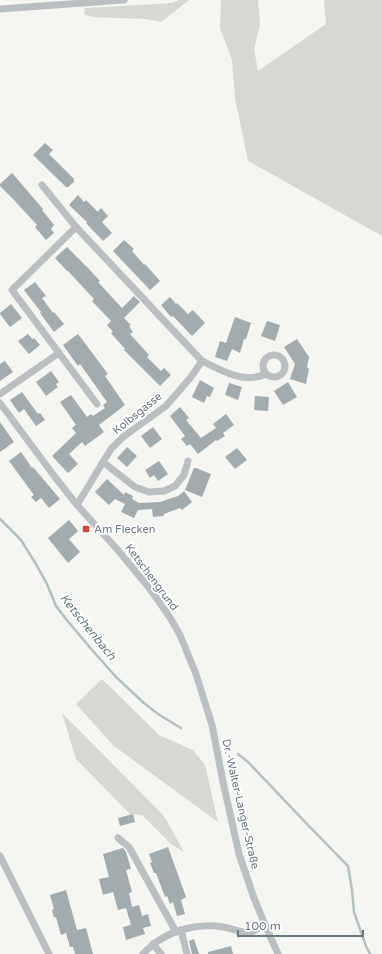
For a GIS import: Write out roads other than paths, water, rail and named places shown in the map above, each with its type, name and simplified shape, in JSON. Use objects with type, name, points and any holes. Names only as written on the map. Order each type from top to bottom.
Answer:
[{"type":"street","points":[[0,9],[124,0]]},
{"type":"street","points":[[42,185],[76,227],[202,361],[223,372],[238,377],[259,377],[266,374]]},
{"type":"street","points":[[76,227],[12,290],[97,404]]},
{"type":"street","points":[[0,394],[59,353]]},
{"type":"street","name":"Kolbsgasse","points":[[77,505],[111,449],[123,437],[166,406],[191,377],[202,361]]},
{"type":"street","name":"Ketschengrund","points":[[0,403],[54,477],[77,505],[117,548],[150,589],[169,616],[180,635],[196,674],[205,702]]},
{"type":"street","points":[[103,462],[135,487],[149,492],[164,491],[176,486],[184,476],[188,461]]},
{"type":"street","name":"Dr.-Walter-Langer-Straße","points":[[205,702],[212,725],[239,854],[254,898],[278,954]]},
{"type":"street","points":[[118,838],[129,847],[178,931],[187,954]]},
{"type":"street","points":[[0,856],[50,954]]},
{"type":"street","points":[[143,954],[153,944],[178,931],[202,926],[222,927],[243,932],[251,932],[265,925]]},
{"type":"street","points":[[153,944],[161,954]]},
{"type":"waterway","name":"Ketschenbach","points":[[0,519],[21,540],[47,584],[56,606],[92,650],[117,678],[144,703],[158,714],[181,728]]},
{"type":"waterway","name":"Ketschenbach","points":[[238,754],[248,762],[348,866],[354,912],[370,954]]},
{"type":"place","name":"Am Flecken","points":[[86,529]]}]
